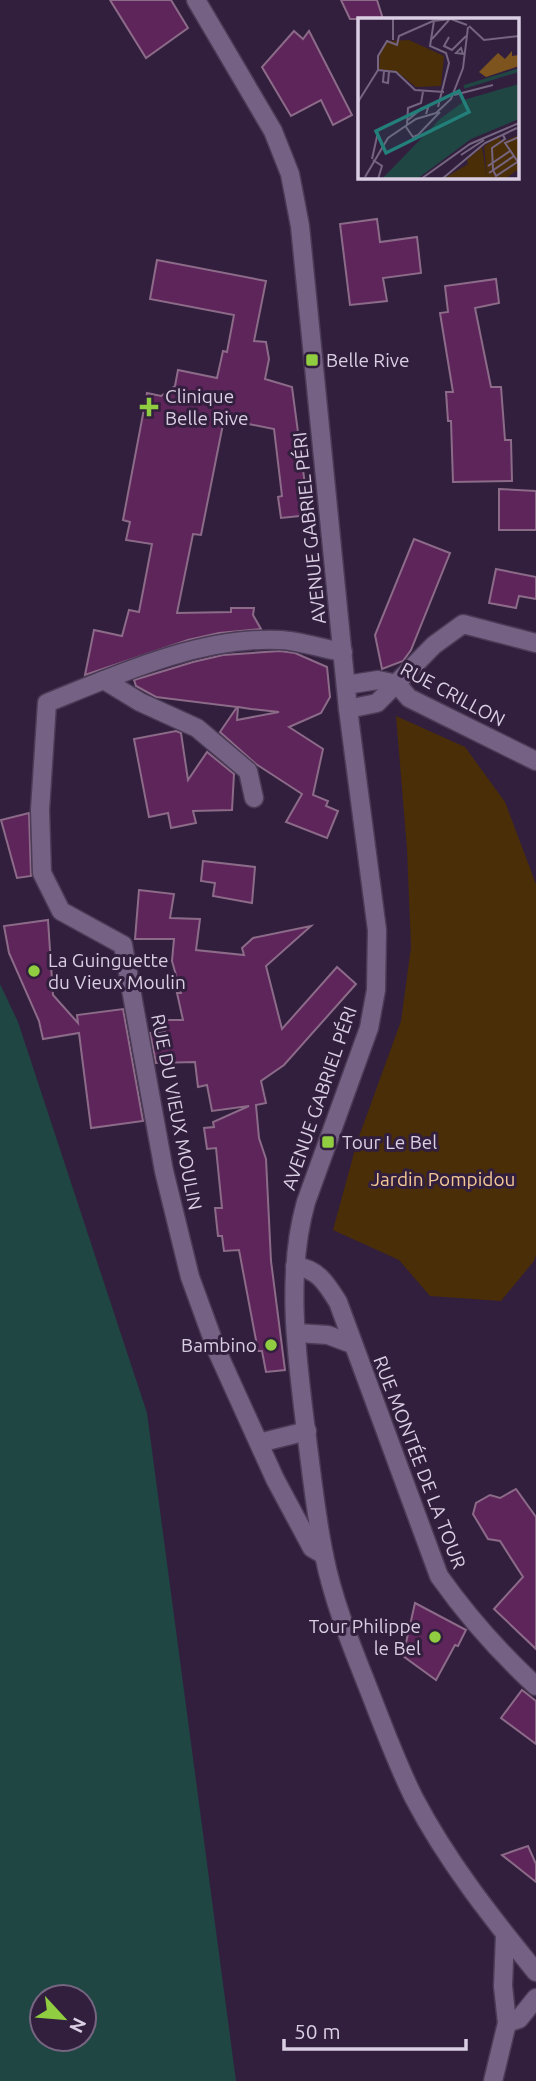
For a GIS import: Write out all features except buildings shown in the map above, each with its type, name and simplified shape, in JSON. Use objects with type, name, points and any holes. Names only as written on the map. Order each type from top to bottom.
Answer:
[{"type":"street","name":"AVENUE GABRIEL PÉRI","points":[[196,0],[273,131],[290,174],[300,226],[348,709],[377,930],[376,989],[369,1028],[299,1224],[295,1266],[297,1333],[306,1430],[324,1555],[338,1614],[414,1797],[468,1885],[536,1972]]},
{"type":"street","points":[[348,709],[377,703],[434,645],[463,624],[536,643]]},
{"type":"street","name":"RUE DU VIEUX MOULIN","points":[[324,1555],[312,1548],[299,1527],[217,1352],[190,1277],[164,1171],[123,945],[61,911],[42,873],[40,810],[47,704],[170,656],[230,644],[280,640],[343,652]]},
{"type":"street","points":[[104,680],[140,702],[197,728],[248,772],[254,798]]},
{"type":"street","name":"RUE CRILLON","points":[[346,685],[378,680],[397,684],[409,698],[536,761]]},
{"type":"street","name":"RUE MONTÉE DE LA TOUR","points":[[295,1266],[309,1268],[324,1279],[338,1302],[439,1576],[462,1609],[501,1653],[536,1686]]},
{"type":"street","name":"RUE MONTÉE DE LA TOUR","points":[[297,1333],[328,1335],[352,1345]]},
{"type":"street","points":[[259,1444],[306,1430]]},
{"type":"street","points":[[493,2081],[507,2023],[503,1986],[505,1935]]},
{"type":"street","points":[[507,2023],[519,2019],[536,1998]]},
{"type":"green space","name":"Jardin Pompidou","points":[[396,716],[465,747],[505,802],[536,884],[536,1255],[501,1301],[430,1296],[399,1260],[333,1230],[357,1142],[401,1021],[411,947],[407,849]]},
{"type":"shaded area","points":[[0,984],[18,1022],[147,1413],[236,2081],[0,2081]]},
{"type":"place","name":"Belle Rive","points":[[312,360]]},
{"type":"place","name":"Clinique Belle Rive","points":[[149,407]]},
{"type":"place","name":"La Guinguette du Vieux Moulin","points":[[34,971]]},
{"type":"place","name":"Tour Le Bel","points":[[328,1142]]},
{"type":"place","name":"Bambino","points":[[271,1345]]},
{"type":"place","name":"Tour Philippe le Bel","points":[[435,1637]]}]
